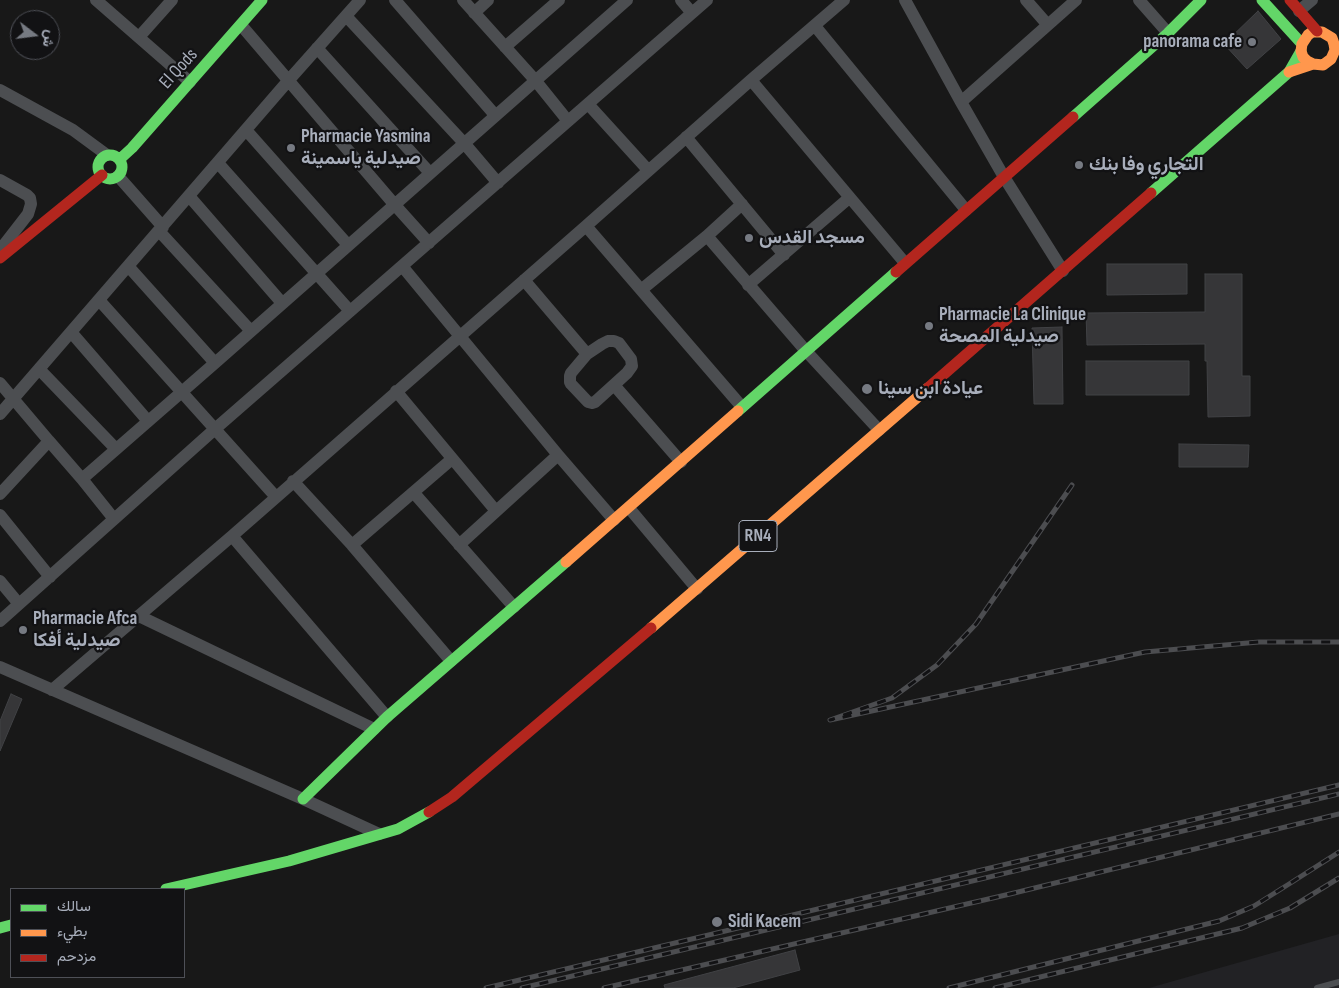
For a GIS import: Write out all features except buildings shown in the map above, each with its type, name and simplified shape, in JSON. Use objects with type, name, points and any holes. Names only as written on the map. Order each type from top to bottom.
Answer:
[{"type":"street","points":[[96,0],[110,4],[139,37],[190,82]]},
{"type":"street","points":[[139,37],[172,0]]},
{"type":"street","name":"El Qods","points":[[120,159],[132,148],[262,0]]},
{"type":"street","points":[[0,414],[360,0]]},
{"type":"street","points":[[395,0],[495,115]]},
{"type":"street","points":[[463,0],[535,80],[568,121]]},
{"type":"street","points":[[474,13],[488,0]]},
{"type":"street","points":[[505,47],[559,0]]},
{"type":"street","points":[[82,479],[627,0]]},
{"type":"street","points":[[681,0],[692,14]]},
{"type":"street","points":[[0,622],[215,429],[707,0]]},
{"type":"street","points":[[52,690],[232,536],[844,0]]},
{"type":"street","points":[[905,0],[1004,176],[1063,271]]},
{"type":"street","points":[[1026,0],[1047,24]]},
{"type":"street","points":[[961,102],[1076,0]]},
{"type":"street","points":[[1140,0],[1168,33]]},
{"type":"street","points":[[303,800],[387,717],[629,508],[1168,33],[1201,0]]},
{"type":"street","points":[[1262,0],[1302,47],[1303,57],[1313,64]]},
{"type":"street","points":[[1290,0],[1299,11],[1323,30]]},
{"type":"street","points":[[1299,11],[1312,0]]},
{"type":"street","points":[[346,16],[464,143],[498,183]]},
{"type":"street","points":[[241,25],[429,243]]},
{"type":"street","points":[[815,26],[966,210]]},
{"type":"street","name":"RN4","points":[[170,888],[288,861],[379,834],[409,824],[452,797],[697,589],[1289,72],[1308,35],[1323,30],[1332,38],[1334,44],[1337,45],[1334,55],[1327,63],[1323,65],[1313,64],[1289,72]]},
{"type":"street","points":[[317,48],[430,173]]},
{"type":"street","points":[[751,80],[905,264]]},
{"type":"street","points":[[0,90],[73,130],[107,155],[120,159],[122,168],[118,176],[110,179],[102,175],[99,168],[100,160],[107,155]]},
{"type":"street","points":[[588,104],[648,170]]},
{"type":"street","points":[[246,130],[348,245]]},
{"type":"street","points":[[686,137],[784,255]]},
{"type":"street","points":[[218,163],[350,311]]},
{"type":"street","points":[[0,258],[102,175]]},
{"type":"street","points":[[118,176],[161,229],[251,331]]},
{"type":"street","points":[[0,180],[27,195],[30,198],[31,204],[28,214],[0,250]]},
{"type":"street","points":[[189,196],[282,304]]},
{"type":"street","points":[[748,285],[849,198]]},
{"type":"street","points":[[641,290],[707,236],[742,204]]},
{"type":"street","points":[[586,226],[742,407]]},
{"type":"street","points":[[707,236],[806,351],[879,430]]},
{"type":"street","points":[[128,266],[215,364]]},
{"type":"street","points":[[402,266],[614,520]]},
{"type":"street","points":[[524,280],[587,354]]},
{"type":"street","points":[[99,300],[276,497]]},
{"type":"street","points":[[71,332],[148,421]]},
{"type":"street","points":[[612,341],[619,343],[628,353],[632,362],[631,368],[614,385],[592,403],[586,401],[571,384],[571,373],[587,354],[602,344],[612,341]]},
{"type":"street","points":[[40,369],[116,449]]},
{"type":"street","points":[[0,383],[114,519]]},
{"type":"street","points":[[614,385],[681,462]]},
{"type":"street","points":[[396,391],[496,511]]},
{"type":"street","points":[[0,494],[49,440]]},
{"type":"street","points":[[459,544],[558,455]]},
{"type":"street","points":[[352,545],[452,459]]},
{"type":"street","points":[[293,481],[352,545],[451,661]]},
{"type":"street","points":[[414,493],[514,606]]},
{"type":"street","points":[[629,508],[697,589]]},
{"type":"street","points":[[0,515],[50,577]]},
{"type":"street","points":[[232,536],[387,717]]},
{"type":"street","points":[[0,581],[19,604]]},
{"type":"street","points":[[139,616],[374,729]]},
{"type":"street","points":[[0,667],[379,834]]},
{"type":"lane","points":[[1318,988],[1339,982]]},
{"type":"shaded area","points":[[1339,934],[1339,988],[1149,988]]},
{"type":"railway","points":[[1072,485],[976,624],[937,665],[892,698],[830,720],[1145,652],[1259,642],[1339,642]]},
{"type":"railway","points":[[486,988],[1339,785]]},
{"type":"railway","points":[[522,988],[1339,794]]},
{"type":"railway","points":[[604,988],[1010,894],[1339,814]]},
{"type":"railway","points":[[949,988],[1219,921],[1254,906],[1339,852]]},
{"type":"railway","points":[[995,988],[1242,928],[1290,908],[1339,878]]},
{"type":"traffic: fast","points":[[120,159],[132,148],[262,0]]},
{"type":"traffic: fast","points":[[1073,117],[1168,33],[1201,0]]},
{"type":"traffic: fast","points":[[1262,0],[1302,44]]},
{"type":"traffic: fast","points":[[1151,193],[1289,72],[1301,51]]},
{"type":"traffic: fast","points":[[110,155],[115,156],[121,162],[122,167],[121,172],[115,178],[110,179],[105,178],[99,172],[98,167],[99,162],[105,156],[110,155]]},
{"type":"traffic: fast","points":[[738,411],[896,272]]},
{"type":"traffic: fast","points":[[303,799],[387,717],[566,562]]},
{"type":"traffic: fast","points":[[170,888],[289,861],[398,829],[429,812]]},
{"type":"traffic: fast","points":[[0,928],[10,925]]},
{"type":"traffic: slow","points":[[1289,72],[1313,64],[1323,65],[1331,59],[1335,50],[1334,44],[1332,38],[1322,32],[1312,32],[1302,44],[1301,51],[1303,57],[1313,64]]},
{"type":"traffic: slow","points":[[651,628],[928,388]]},
{"type":"traffic: slow","points":[[566,562],[738,411]]},
{"type":"traffic: jam","points":[[1290,0],[1317,31]]},
{"type":"traffic: jam","points":[[896,272],[1073,117]]},
{"type":"traffic: jam","points":[[0,258],[102,175]]},
{"type":"traffic: jam","points":[[928,388],[1151,193]]},
{"type":"traffic: jam","points":[[429,812],[452,797],[651,628]]},
{"type":"place","name":"panorama cafe","points":[[1252,42]]},
{"type":"place","name":"Pharmacie Yasmina صيدلية ياسمينة","points":[[291,148]]},
{"type":"place","name":"التجاري وفا بنك","points":[[1079,165]]},
{"type":"place","name":"مسجد القدس","points":[[749,238]]},
{"type":"place","name":"Pharmacie La Clinique صيدلية المصحة","points":[[929,326]]},
{"type":"place","name":"عيادة ابن سينا","points":[[867,389]]},
{"type":"place","name":"Pharmacie Afca صيدلية أفكا","points":[[23,630]]},
{"type":"place","name":"Sidi Kacem","points":[[717,922]]}]
